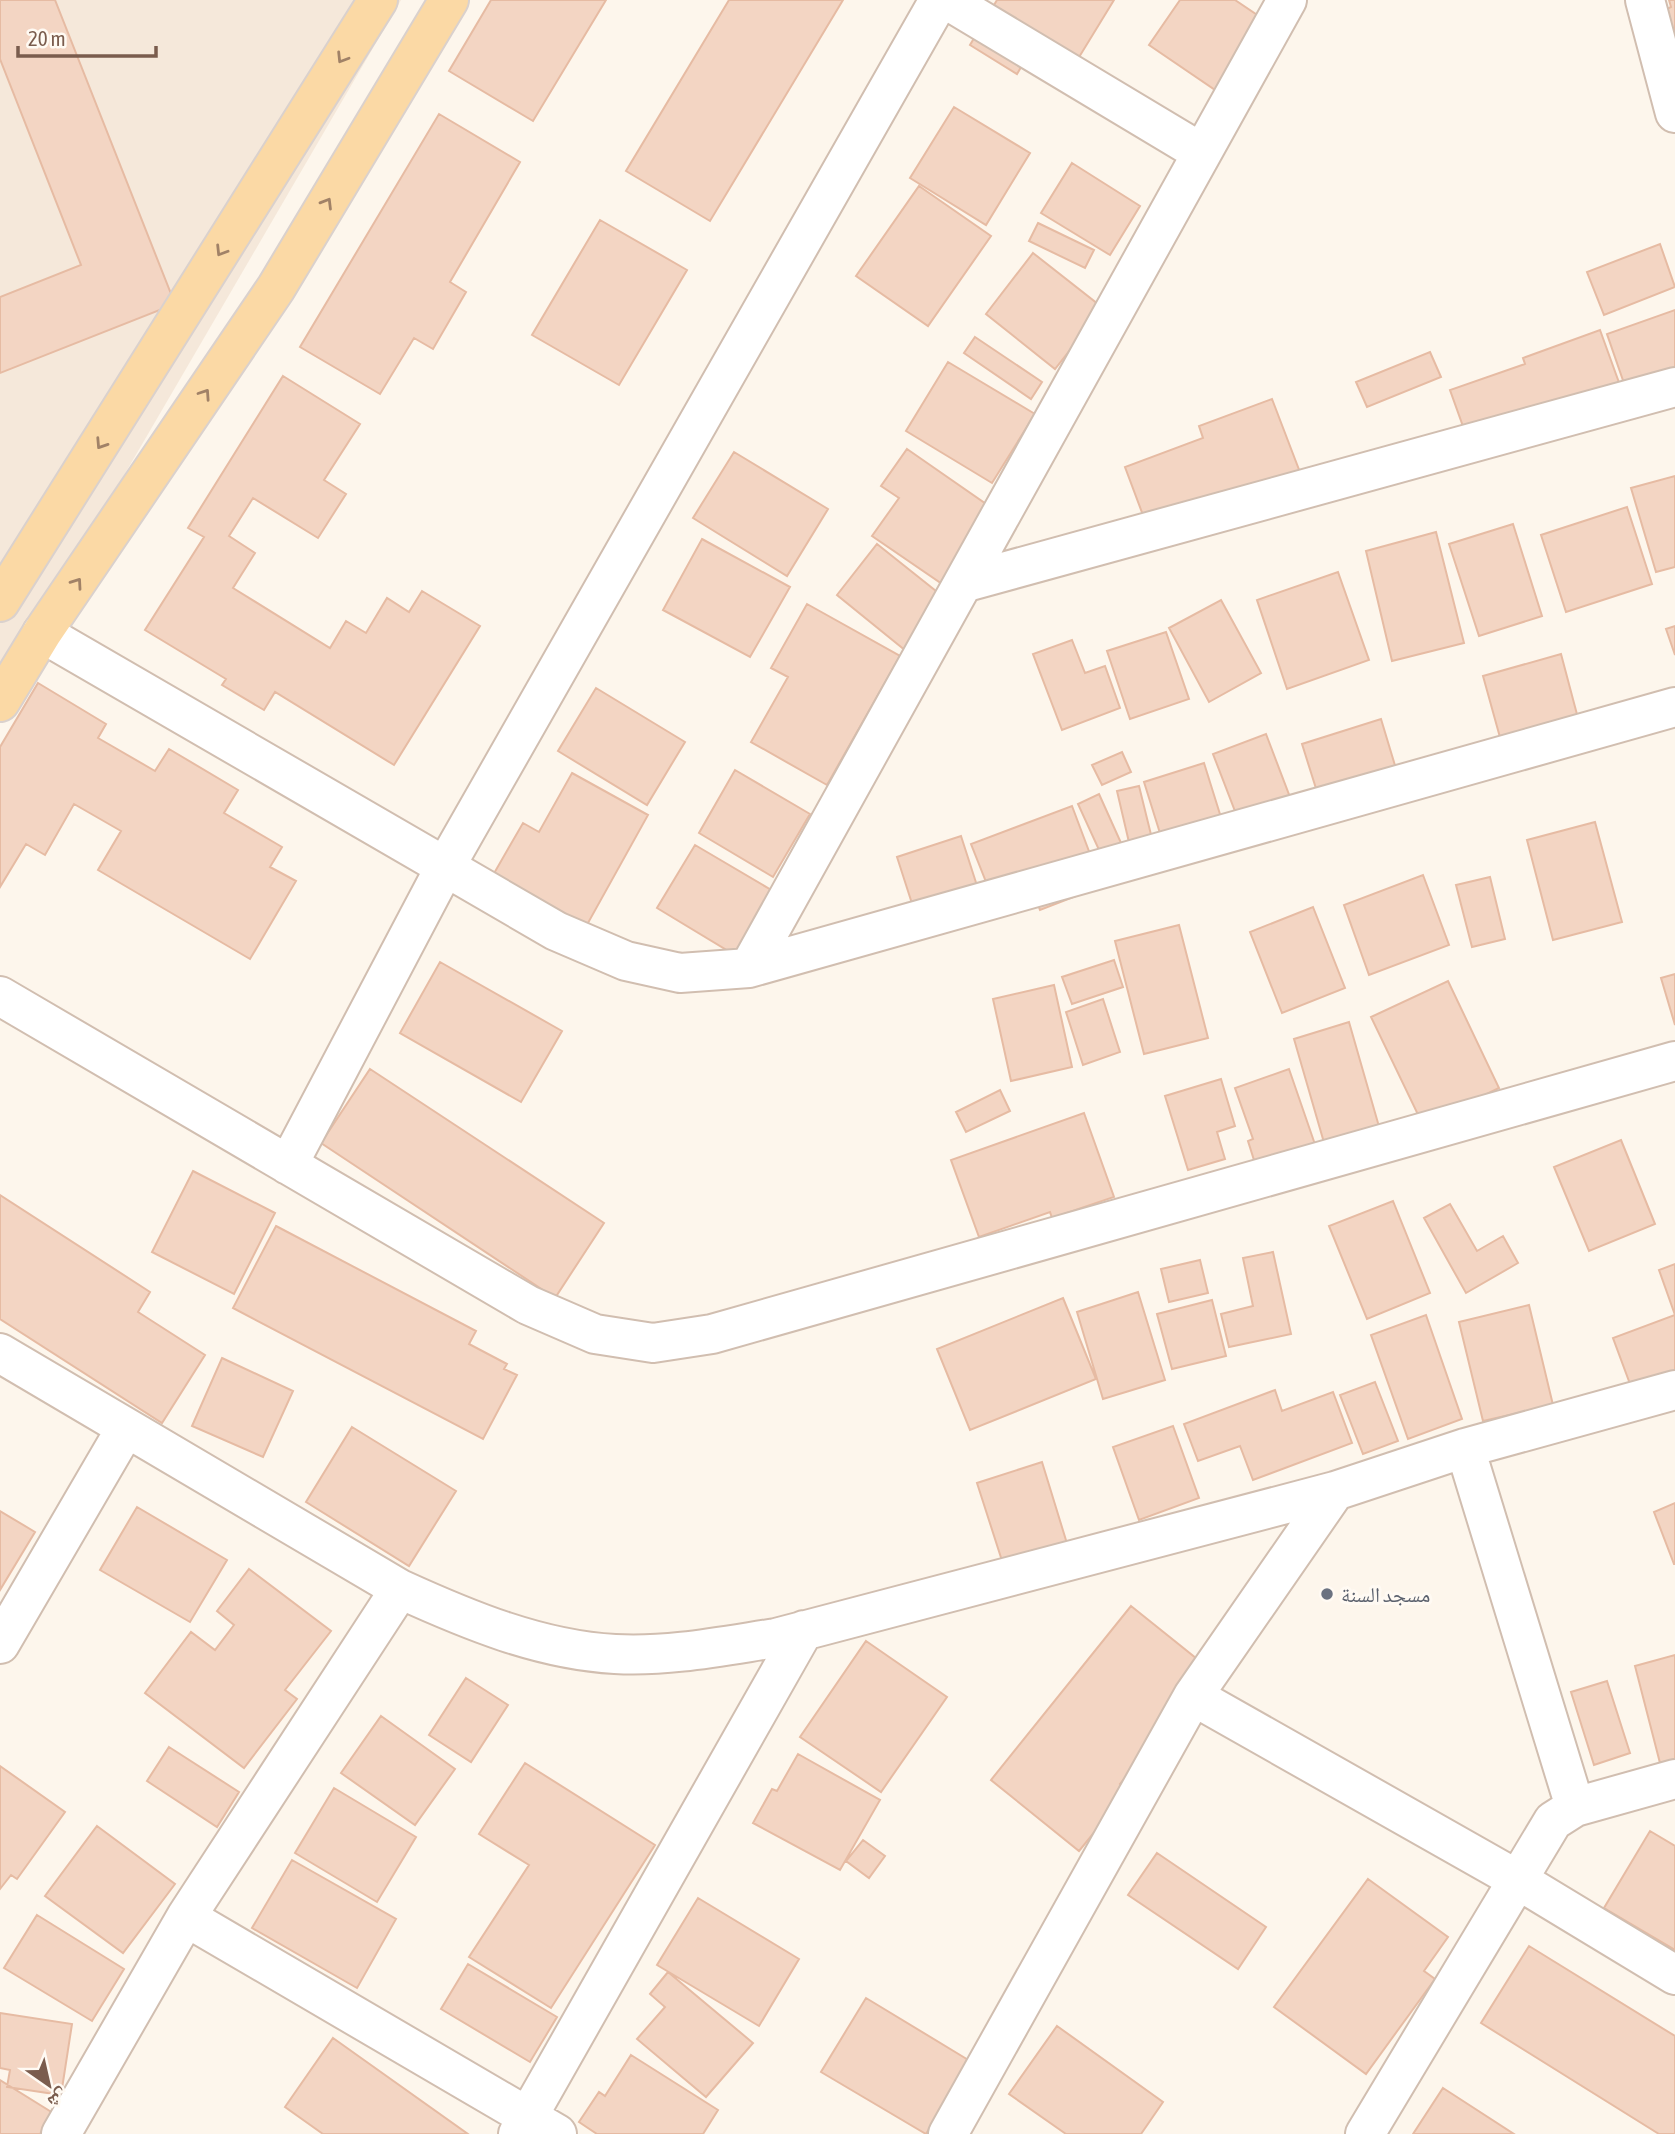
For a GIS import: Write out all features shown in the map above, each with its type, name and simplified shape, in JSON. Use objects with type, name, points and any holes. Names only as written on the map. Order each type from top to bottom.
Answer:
[{"type":"main road","points":[[0,602],[378,0]]},
{"type":"main road","points":[[0,702],[42,634],[276,288],[449,0]]},
{"type":"street","points":[[288,1164],[445,867],[939,0]]},
{"type":"street","points":[[947,0],[1202,153]]},
{"type":"street","points":[[748,968],[1287,0]]},
{"type":"street","points":[[1645,0],[1675,113]]},
{"type":"street","points":[[963,583],[1675,387]]},
{"type":"street","points":[[42,634],[556,931],[626,961],[680,973],[748,968],[1675,707]]},
{"type":"street","points":[[0,996],[528,1305],[595,1334],[653,1343],[712,1334],[1675,1061]]},
{"type":"street","points":[[0,1353],[400,1588],[465,1619],[548,1644],[615,1654],[683,1652],[776,1638],[1335,1491],[1465,1448],[1675,1390]]},
{"type":"street","points":[[0,1644],[126,1428]]},
{"type":"street","points":[[1465,1448],[1575,1807]]},
{"type":"street","points":[[948,2134],[1193,1696],[1335,1491]]},
{"type":"street","points":[[61,2134],[186,1917],[400,1588]]},
{"type":"street","points":[[186,1917],[534,2129],[804,1630]]},
{"type":"street","points":[[1193,1696],[1518,1880],[1675,1975]]},
{"type":"street","points":[[1365,2134],[1553,1821],[1575,1807],[1675,1779]]},
{"type":"shaded area","points":[[0,0],[401,0],[0,688]]},
{"type":"building","points":[[0,0],[55,0],[175,304],[0,373],[0,297],[81,265],[0,59]]},
{"type":"building","points":[[491,0],[606,0],[533,121],[449,71]]},
{"type":"building","points":[[729,0],[843,0],[710,221],[626,171]]},
{"type":"building","points":[[997,0],[1114,0],[1062,85],[1024,62],[1017,74],[970,45]]},
{"type":"building","points":[[1180,0],[1235,0],[1272,25],[1224,96],[1149,45]]},
{"type":"building","points":[[1669,0],[1675,0],[1675,38],[1665,10],[1671,7]]},
{"type":"building","points":[[954,107],[1030,153],[986,225],[910,178]]},
{"type":"building","points":[[439,114],[520,162],[450,282],[466,292],[433,349],[414,338],[380,394],[300,347]]},
{"type":"building","points":[[1072,163],[1140,206],[1110,255],[1041,213]]},
{"type":"building","points":[[919,186],[991,236],[928,326],[856,276]]},
{"type":"building","points":[[600,220],[687,270],[619,385],[532,335]]},
{"type":"building","points":[[1038,223],[1094,250],[1085,268],[1029,241]]},
{"type":"building","points":[[1660,244],[1675,287],[1604,315],[1587,272]]},
{"type":"building","points":[[1033,253],[1103,308],[1055,369],[986,314]]},
{"type":"building","points":[[1675,310],[1675,404],[1636,418],[1607,334]]},
{"type":"building","points":[[1600,330],[1626,402],[1474,457],[1450,390],[1525,364],[1523,358]]},
{"type":"building","points":[[975,337],[1042,382],[1031,399],[964,353]]},
{"type":"building","points":[[1430,352],[1441,377],[1367,407],[1356,382]]},
{"type":"building","points":[[948,362],[1035,414],[992,483],[906,431]]},
{"type":"building","points":[[283,376],[360,424],[324,480],[346,494],[318,538],[253,498],[229,536],[255,553],[233,588],[330,648],[346,621],[366,633],[387,598],[409,612],[422,591],[480,626],[394,765],[275,692],[264,710],[222,685],[226,679],[145,630],[204,537],[188,528]]},
{"type":"building","points":[[1272,399],[1306,488],[1156,550],[1125,467],[1203,438],[1199,426]]},
{"type":"building","points":[[907,449],[1002,515],[951,590],[872,536],[899,498],[881,486]]},
{"type":"building","points":[[734,452],[828,509],[787,576],[693,518]]},
{"type":"building","points":[[1675,476],[1675,567],[1656,572],[1631,488]]},
{"type":"building","points":[[1627,507],[1652,584],[1566,612],[1541,535]]},
{"type":"building","points":[[1513,524],[1542,616],[1479,636],[1449,544]]},
{"type":"building","points":[[1436,532],[1464,643],[1392,661],[1366,551]]},
{"type":"building","points":[[702,539],[790,587],[750,657],[663,610]]},
{"type":"building","points":[[877,544],[941,595],[906,651],[837,595]]},
{"type":"building","points":[[1338,572],[1369,660],[1287,689],[1257,600]]},
{"type":"building","points":[[1221,600],[1261,673],[1209,702],[1169,628]]},
{"type":"building","points":[[807,604],[900,656],[827,785],[751,742],[788,677],[771,668]]},
{"type":"building","points":[[1675,626],[1675,655],[1666,629]]},
{"type":"building","points":[[1166,632],[1189,699],[1130,719],[1107,651]]},
{"type":"building","points":[[1072,640],[1085,673],[1105,666],[1120,708],[1062,730],[1033,654]]},
{"type":"building","points":[[1561,654],[1583,737],[1506,759],[1483,676]]},
{"type":"building","points":[[38,683],[106,724],[98,738],[155,771],[169,749],[238,790],[224,813],[282,847],[270,867],[296,881],[250,959],[98,870],[121,831],[74,804],[45,855],[26,844],[0,887],[0,747]]},
{"type":"building","points":[[596,688],[685,742],[647,805],[558,751]]},
{"type":"building","points":[[1381,719],[1403,792],[1319,798],[1302,744]]},
{"type":"building","points":[[1266,734],[1296,813],[1243,832],[1213,754]]},
{"type":"building","points":[[1122,752],[1131,772],[1102,785],[1092,765]]},
{"type":"building","points":[[1204,763],[1229,843],[1169,862],[1144,782]]},
{"type":"building","points":[[735,770],[810,814],[773,877],[699,833]]},
{"type":"building","points":[[572,773],[648,815],[578,941],[485,889],[523,823],[539,832]]},
{"type":"building","points":[[1139,786],[1158,863],[1135,868],[1117,791]]},
{"type":"building","points":[[1099,794],[1126,854],[1105,863],[1078,804]]},
{"type":"building","points":[[1072,806],[1102,886],[1040,910],[1031,887],[994,902],[971,844]]},
{"type":"building","points":[[1595,822],[1622,922],[1553,940],[1527,840]]},
{"type":"building","points":[[961,836],[981,898],[917,919],[897,857]]},
{"type":"building","points":[[695,845],[773,891],[735,955],[657,908]]},
{"type":"building","points":[[1423,875],[1449,945],[1369,975],[1344,905]]},
{"type":"building","points":[[1490,877],[1505,939],[1472,947],[1456,885]]},
{"type":"building","points":[[1313,907],[1345,988],[1282,1013],[1250,932]]},
{"type":"building","points":[[1179,925],[1208,1038],[1144,1054],[1115,941]]},
{"type":"building","points":[[1114,960],[1123,987],[1072,1004],[1062,977]]},
{"type":"building","points":[[440,962],[562,1031],[521,1102],[400,1033]]},
{"type":"building","points":[[1675,974],[1675,1025],[1661,978]]},
{"type":"building","points":[[1448,981],[1499,1088],[1423,1125],[1371,1017]]},
{"type":"building","points":[[1054,985],[1072,1067],[1011,1081],[993,999]]},
{"type":"building","points":[[1103,999],[1120,1052],[1083,1065],[1066,1012]]},
{"type":"building","points":[[1349,1022],[1380,1130],[1325,1146],[1294,1039]]},
{"type":"building","points":[[370,1069],[604,1223],[555,1298],[321,1143]]},
{"type":"building","points":[[1289,1069],[1319,1156],[1259,1176],[1248,1141],[1253,1139],[1235,1088]]},
{"type":"building","points":[[1221,1079],[1235,1126],[1217,1132],[1225,1159],[1188,1170],[1165,1096]]},
{"type":"building","points":[[1000,1090],[1010,1111],[966,1132],[956,1112]]},
{"type":"building","points":[[1084,1113],[1114,1197],[1052,1218],[1050,1212],[979,1237],[951,1160]]},
{"type":"building","points":[[1621,1140],[1655,1224],[1589,1251],[1554,1167]]},
{"type":"building","points":[[193,1171],[275,1213],[234,1294],[152,1252]]},
{"type":"building","points":[[0,1195],[150,1292],[138,1312],[205,1355],[162,1423],[0,1319]]},
{"type":"building","points":[[1393,1201],[1430,1293],[1367,1319],[1329,1226]]},
{"type":"building","points":[[1450,1204],[1477,1251],[1503,1236],[1518,1263],[1466,1293],[1424,1218]]},
{"type":"building","points":[[276,1226],[476,1331],[469,1344],[507,1364],[504,1369],[517,1375],[483,1439],[233,1308]]},
{"type":"building","points":[[1273,1252],[1291,1334],[1229,1347],[1221,1314],[1253,1306],[1243,1258]]},
{"type":"building","points":[[1200,1260],[1208,1293],[1169,1302],[1161,1269]]},
{"type":"building","points":[[1675,1264],[1675,1315],[1659,1270]]},
{"type":"building","points":[[1138,1292],[1165,1380],[1103,1399],[1077,1312]]},
{"type":"building","points":[[1063,1298],[1096,1379],[970,1430],[937,1349]]},
{"type":"building","points":[[1212,1300],[1226,1356],[1172,1369],[1157,1314]]},
{"type":"building","points":[[1529,1305],[1553,1405],[1483,1421],[1459,1322]]},
{"type":"building","points":[[1426,1315],[1462,1419],[1408,1439],[1371,1335]]},
{"type":"building","points":[[1675,1315],[1675,1377],[1633,1392],[1613,1338]]},
{"type":"building","points":[[222,1358],[293,1391],[263,1457],[192,1426]]},
{"type":"building","points":[[1375,1382],[1398,1441],[1363,1454],[1340,1395]]},
{"type":"building","points":[[1275,1390],[1282,1411],[1333,1392],[1352,1443],[1253,1480],[1240,1446],[1198,1461],[1184,1424]]},
{"type":"building","points":[[1173,1426],[1199,1498],[1139,1520],[1113,1447]]},
{"type":"building","points":[[352,1427],[456,1491],[409,1566],[306,1502]]},
{"type":"building","points":[[1042,1462],[1069,1550],[1005,1570],[977,1483]]},
{"type":"building","points":[[1675,1503],[1675,1564],[1674,1564],[1654,1512]]},
{"type":"building","points":[[137,1507],[227,1560],[190,1622],[100,1570]]},
{"type":"building","points":[[0,1511],[35,1532],[0,1590]]},
{"type":"building","points":[[249,1569],[331,1631],[285,1690],[297,1699],[244,1768],[145,1693],[191,1632],[215,1650],[234,1625],[217,1611]]},
{"type":"building","points":[[1131,1606],[1212,1671],[1120,1784],[1128,1791],[1079,1851],[991,1780]]},
{"type":"building","points":[[866,1641],[947,1697],[881,1792],[800,1737]]},
{"type":"building","points":[[1675,1655],[1675,1759],[1660,1763],[1635,1666]]},
{"type":"building","points":[[466,1678],[508,1705],[471,1762],[429,1735]]},
{"type":"building","points":[[1607,1681],[1630,1753],[1594,1765],[1571,1692]]},
{"type":"building","points":[[381,1716],[455,1769],[415,1825],[341,1773]]},
{"type":"building","points":[[169,1747],[239,1792],[217,1827],[147,1781]]},
{"type":"building","points":[[798,1754],[880,1800],[840,1870],[753,1823],[772,1789],[777,1791]]},
{"type":"building","points":[[525,1763],[655,1845],[551,2008],[469,1957],[529,1865],[479,1834]]},
{"type":"building","points":[[0,1766],[65,1812],[17,1879],[11,1875],[0,1889]]},
{"type":"building","points":[[334,1788],[416,1837],[377,1902],[295,1853]]},
{"type":"building","points":[[97,1826],[175,1884],[123,1953],[45,1896]]},
{"type":"building","points":[[1650,1831],[1675,1846],[1675,1950],[1604,1908]]},
{"type":"building","points":[[863,1840],[885,1856],[869,1878],[846,1861]]},
{"type":"building","points":[[1157,1853],[1266,1927],[1238,1969],[1128,1895]]},
{"type":"building","points":[[292,1860],[396,1919],[357,1988],[252,1928]]},
{"type":"building","points":[[1368,1879],[1448,1937],[1424,1971],[1435,1979],[1366,2074],[1274,2007]]},
{"type":"building","points":[[698,1898],[799,1959],[759,2026],[657,1965]]},
{"type":"building","points":[[37,1915],[124,1969],[92,2021],[4,1968]]},
{"type":"building","points":[[1529,1946],[1675,2036],[1675,2134],[1659,2134],[1481,2023]]},
{"type":"building","points":[[468,1964],[557,2017],[530,2062],[441,2009]]},
{"type":"building","points":[[668,1972],[753,2043],[706,2097],[637,2039],[665,2007],[650,1994]]},
{"type":"building","points":[[866,1998],[970,2061],[926,2134],[821,2072]]},
{"type":"building","points":[[0,2013],[72,2024],[61,2095],[7,2087],[10,2070],[0,2068]]},
{"type":"building","points":[[1057,2026],[1163,2102],[1141,2134],[1066,2134],[1009,2094]]},
{"type":"building","points":[[333,2038],[468,2134],[323,2134],[285,2107]]},
{"type":"building","points":[[631,2055],[718,2110],[703,2134],[597,2134],[579,2122],[599,2092],[605,2096]]},
{"type":"building","points":[[0,2080],[53,2113],[40,2134],[0,2134]]},
{"type":"building","points":[[1443,2088],[1514,2134],[1413,2134]]},
{"type":"place","name":"مسجد السنة","points":[[1327,1594]]}]
